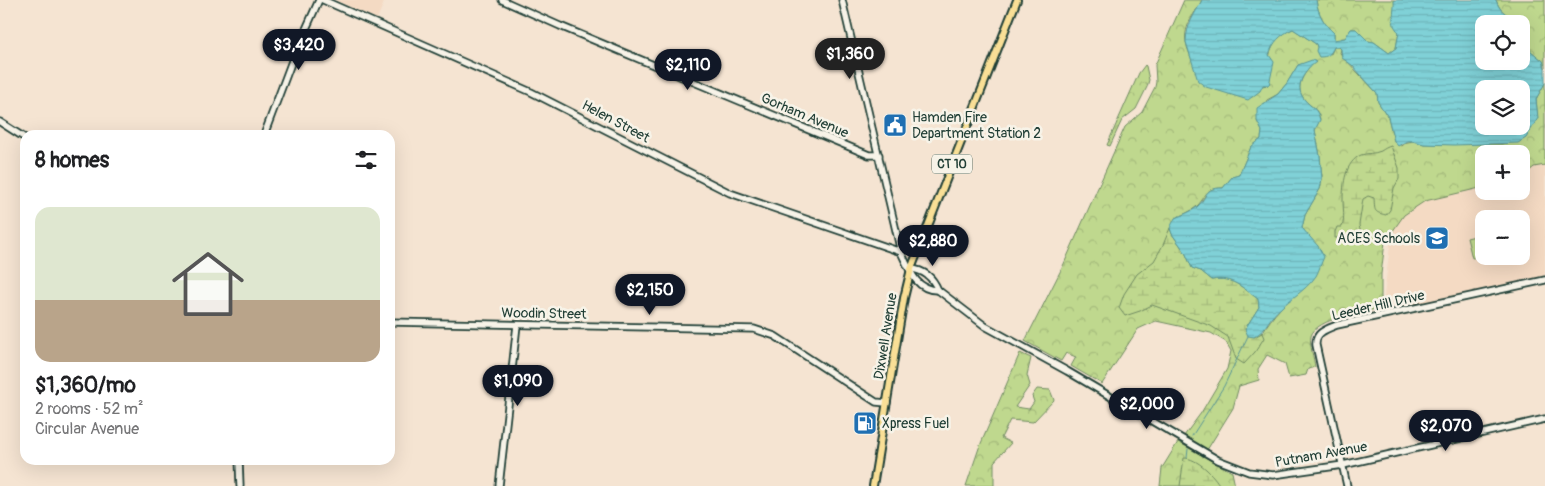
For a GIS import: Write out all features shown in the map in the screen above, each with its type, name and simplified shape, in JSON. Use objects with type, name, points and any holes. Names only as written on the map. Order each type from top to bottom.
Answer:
[{"type":"main road","points":[[266,130],[293,58],[319,0]]},
{"type":"main road","name":"Helen Street","points":[[324,0],[531,92],[730,193],[901,252]]},
{"type":"main road","name":"Gorham Avenue","points":[[502,0],[869,155],[879,155]]},
{"type":"main road","points":[[842,0],[901,252],[911,269]]},
{"type":"main road","name":"Dixwell Avenue","points":[[874,486],[904,298],[911,269],[1017,0]]},
{"type":"main road","points":[[0,122],[20,135]]},
{"type":"main road","name":"Putnam Avenue","points":[[911,269],[914,278],[921,286],[938,290]]},
{"type":"main road","name":"Putnam Avenue","points":[[911,269],[925,273],[938,290],[994,331],[1067,371],[1218,460],[1255,473],[1273,475],[1343,465],[1545,419]]},
{"type":"main road","name":"Leeder Hill Drive","points":[[1343,465],[1316,345],[1316,340],[1321,332],[1338,325],[1545,280]]},
{"type":"main road","name":"Woodin Street","points":[[395,322],[754,329],[775,336],[876,402],[887,403]]},
{"type":"main road","points":[[499,486],[517,325]]},
{"type":"main road","points":[[240,465],[240,486]]},
{"type":"main road","points":[[1343,465],[1347,486]]},
{"type":"shaded area","points":[[335,0],[385,0],[377,19]]},
{"type":"shaded area","name":"ACES Schools","points":[[1545,162],[1545,276],[1382,314],[1395,202],[1475,185],[1475,200],[1530,200],[1530,168]]},
{"type":"green space","points":[[1184,0],[1202,0],[1186,30],[1187,47],[1194,65],[1261,86],[1269,85],[1270,51],[1277,39],[1293,29],[1316,44],[1317,47],[1331,54],[1334,47],[1341,49],[1340,53],[1377,93],[1378,102],[1388,117],[1394,141],[1402,146],[1412,141],[1424,144],[1502,144],[1526,138],[1527,135],[1530,135],[1530,128],[1537,111],[1536,99],[1545,83],[1545,165],[1534,167],[1530,170],[1530,145],[1475,145],[1475,189],[1425,201],[1404,215],[1385,242],[1381,274],[1381,308],[1331,320],[1315,330],[1311,336],[1311,347],[1315,367],[1308,369],[1306,375],[1289,378],[1285,364],[1267,355],[1258,369],[1259,380],[1239,386],[1233,408],[1207,450],[1184,436],[1201,413],[1227,369],[1231,351],[1226,342],[1211,333],[1156,321],[1138,329],[1102,384],[1071,366],[1076,357],[1066,353],[1061,361],[1025,341],[1063,266],[1125,127],[1142,112],[1156,82],[1155,65]],"holes":[[[1315,61],[1303,77],[1300,87],[1301,93],[1320,119],[1315,130],[1322,179],[1320,189],[1305,215],[1302,228],[1309,237],[1302,290],[1280,309],[1262,333],[1175,218],[1196,207],[1206,193],[1212,189],[1223,188],[1232,177],[1239,175],[1251,147],[1261,139],[1262,131],[1257,121],[1267,100],[1278,94],[1298,65]]]},
{"type":"green space","points":[[1316,0],[1394,0],[1399,32],[1396,48],[1389,53],[1374,42],[1368,41],[1356,29],[1351,29],[1345,39],[1334,40],[1334,33],[1322,18]]},
{"type":"green space","points":[[1496,0],[1545,0],[1545,68],[1543,61],[1530,50],[1530,15],[1507,15]]},
{"type":"green space","points":[[1145,65],[1149,80],[1147,87],[1136,109],[1122,120],[1110,146],[1107,145],[1139,73]]},
{"type":"green space","points":[[1391,146],[1399,168],[1399,179],[1394,188],[1390,210],[1386,215],[1377,212],[1374,198],[1368,196],[1363,199],[1359,225],[1360,230],[1365,233],[1365,236],[1335,238],[1337,227],[1342,227],[1343,223],[1344,181],[1351,163],[1361,155],[1378,152]]},
{"type":"green space","points":[[1170,228],[1185,252],[1192,268],[1201,271],[1212,280],[1231,281],[1258,299],[1259,307],[1245,329],[1254,337],[1262,333],[1264,338],[1244,364],[1236,359],[1228,337],[1211,326],[1152,305],[1125,316],[1119,308],[1124,294],[1137,274],[1154,261]]},
{"type":"green space","points":[[1475,236],[1475,258],[1472,258],[1467,238]]},
{"type":"green space","points":[[1020,353],[1031,358],[1027,375],[1030,385],[1015,407],[1029,409],[1034,402],[1032,396],[1037,389],[1050,390],[1054,400],[1033,422],[1010,420],[1001,438],[1011,443],[994,462],[994,486],[966,486],[979,448]]},
{"type":"green space","points":[[1178,442],[1232,472],[1235,486],[1160,486],[1162,468]]},
{"type":"green space","points":[[1184,458],[1194,461],[1205,468],[1220,486],[1180,486]]},
{"type":"water","points":[[1202,0],[1316,0],[1322,18],[1334,33],[1334,40],[1345,38],[1351,29],[1356,29],[1368,41],[1374,42],[1389,53],[1396,48],[1399,32],[1393,22],[1394,0],[1496,0],[1507,15],[1475,15],[1475,70],[1530,70],[1530,50],[1543,61],[1545,68],[1545,83],[1536,99],[1538,118],[1530,131],[1530,80],[1475,80],[1475,135],[1528,135],[1526,138],[1518,143],[1454,145],[1424,144],[1407,141],[1398,146],[1394,141],[1388,117],[1378,102],[1377,93],[1352,65],[1342,58],[1341,49],[1334,47],[1325,57],[1319,57],[1316,51],[1316,44],[1293,29],[1278,39],[1270,51],[1269,55],[1274,62],[1269,85],[1263,85],[1260,91],[1248,100],[1206,87],[1198,81],[1186,42],[1189,25]]},
{"type":"water","points":[[1312,60],[1316,62],[1302,78],[1300,88],[1304,99],[1315,110],[1320,120],[1315,130],[1322,179],[1320,189],[1305,215],[1302,228],[1318,246],[1324,257],[1317,274],[1311,282],[1277,311],[1260,333],[1254,337],[1248,336],[1245,329],[1259,307],[1258,299],[1231,281],[1212,280],[1201,271],[1192,268],[1185,252],[1170,228],[1175,218],[1197,207],[1209,191],[1223,188],[1232,177],[1239,175],[1251,147],[1261,139],[1262,131],[1257,121],[1257,108],[1278,94],[1298,65]]},
{"type":"waterway","points":[[1192,436],[1224,386],[1248,336]]},
{"type":"waterway","points":[[1187,458],[1188,449]]},
{"type":"place","name":"Hamden Fire Department Station 2","points":[[895,125]]},
{"type":"place","name":"ACES Schools","points":[[1437,238]]},
{"type":"place","name":"Xpress Fuel","points":[[865,423]]}]
